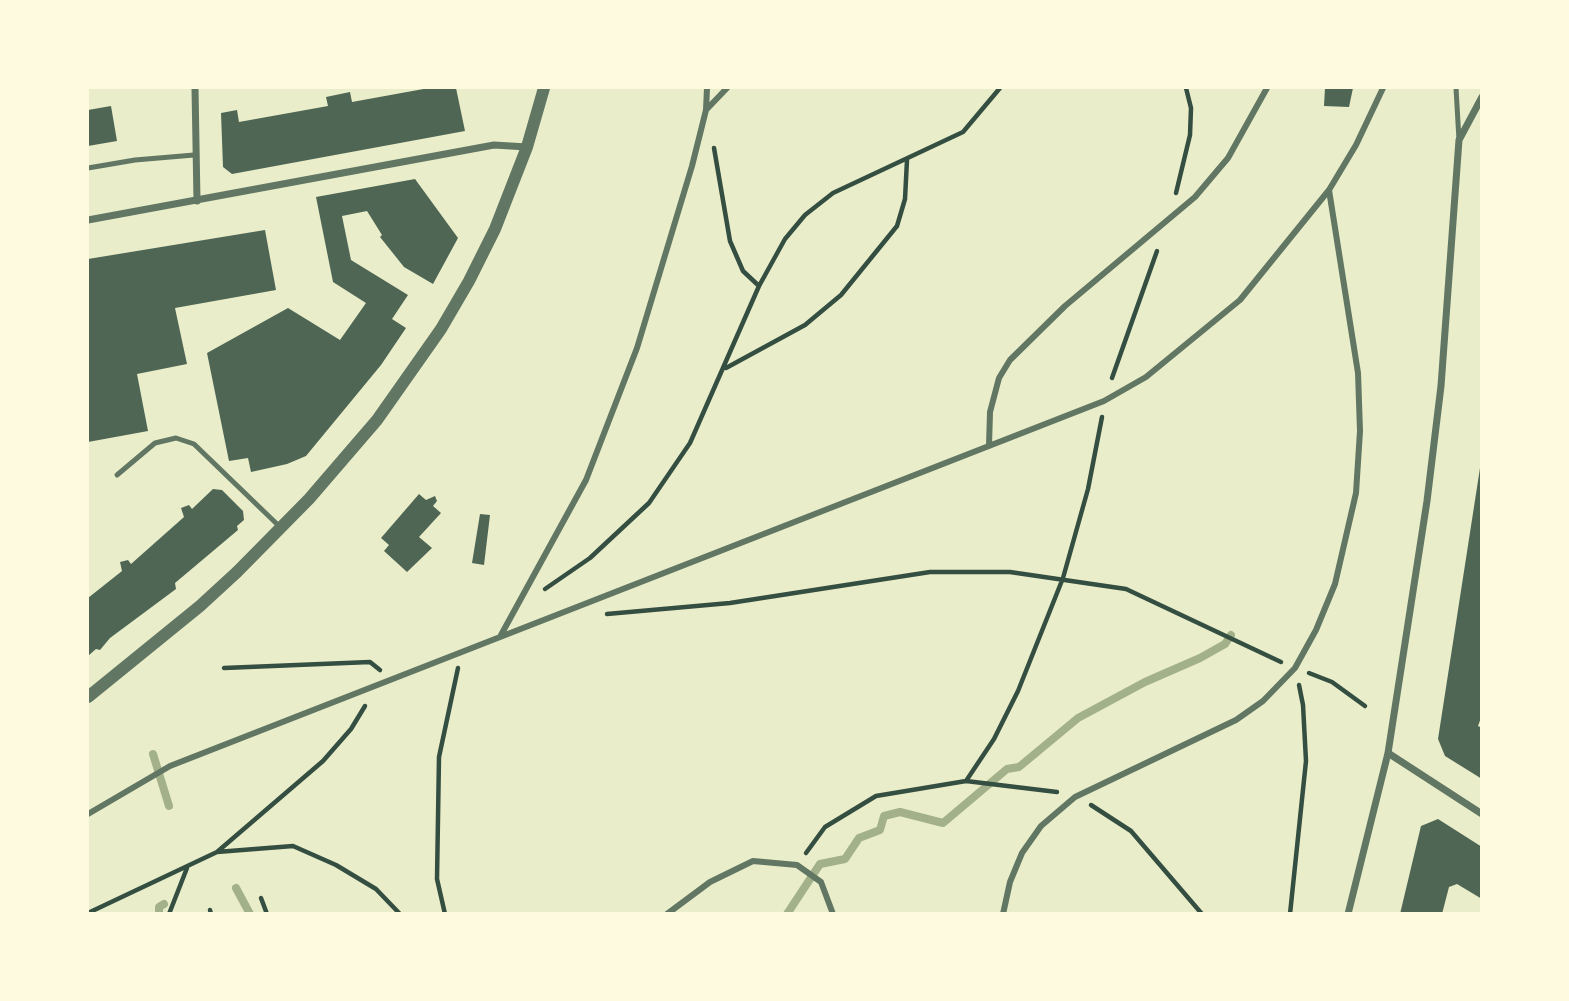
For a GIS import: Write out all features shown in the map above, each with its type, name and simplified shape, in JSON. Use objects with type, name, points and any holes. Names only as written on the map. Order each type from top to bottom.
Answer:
[{"type":"street","points":[[195,88],[194,155],[197,201]]},
{"type":"street","points":[[88,697],[200,606],[282,528],[377,420],[441,330],[495,229],[527,147],[544,88]]},
{"type":"street","points":[[500,635],[586,480],[637,348],[668,254],[706,110],[707,88]]},
{"type":"street","points":[[706,110],[727,88]]},
{"type":"street","points":[[989,446],[989,412],[999,378],[1010,360],[1065,306],[1195,197],[1228,159],[1267,88]]},
{"type":"street","points":[[88,814],[170,766],[1104,401],[1146,377],[1241,300],[1329,190],[1356,145],[1383,88]]},
{"type":"street","points":[[1349,914],[1388,753],[1441,386],[1459,139],[1482,97]]},
{"type":"street","points":[[88,220],[494,145],[527,147]]},
{"type":"street","points":[[1003,914],[1010,883],[1023,853],[1041,826],[1075,797],[1236,720],[1263,701],[1295,668],[1317,630],[1335,584],[1356,493],[1360,431],[1358,373],[1329,190]]},
{"type":"street","points":[[1388,753],[1482,814]]},
{"type":"street","points":[[667,914],[710,882],[753,861],[797,866],[821,882],[833,914]]},
{"type":"lane","points":[[1456,88],[1459,139]]},
{"type":"lane","points":[[88,168],[135,159],[194,155]]},
{"type":"lane","points":[[117,475],[155,443],[176,438],[194,444],[282,528]]},
{"type":"path","points":[[515,609],[590,558],[649,503],[690,443],[725,369],[759,286],[785,239],[805,215],[833,193],[963,132],[1000,88]]},
{"type":"path","points":[[966,781],[994,739],[1012,703],[1063,578],[1088,489],[1104,401],[1166,224],[1191,135],[1191,108],[1186,88]]},
{"type":"path","points":[[713,146],[730,241],[743,271],[759,286]]},
{"type":"path","points":[[725,369],[805,325],[841,295],[897,226],[905,199],[907,160]]},
{"type":"path","points":[[600,614],[730,603],[930,572],[999,571],[1063,578],[1126,589],[1244,645],[1332,682],[1365,706]]},
{"type":"path","points":[[445,914],[437,879],[439,757],[462,650]]},
{"type":"path","points":[[224,668],[370,662],[391,680]]},
{"type":"path","points":[[1290,914],[1306,761],[1303,705],[1295,668]]},
{"type":"path","points":[[88,913],[216,852],[323,761],[351,729],[377,686]]},
{"type":"path","points":[[797,866],[825,827],[876,796],[966,781],[1050,790],[1075,797],[1131,831],[1202,914]]},
{"type":"path","points":[[216,852],[293,846],[336,865],[376,889],[400,914]]},
{"type":"path","points":[[169,914],[190,866]]},
{"type":"path","points":[[261,898],[267,914]]},
{"type":"building","points":[[429,88],[456,88],[465,131],[232,174],[223,167],[221,113],[237,110],[239,122],[328,106],[326,97],[350,92],[352,102]]},
{"type":"building","points":[[1325,88],[1353,88],[1349,107],[1324,106]]},
{"type":"building","points":[[111,106],[117,141],[88,146],[88,110]]},
{"type":"building","points":[[415,179],[458,238],[433,284],[404,267],[380,237],[382,235],[367,211],[342,216],[351,260],[408,295],[392,319],[406,328],[381,365],[306,456],[287,464],[251,472],[248,458],[229,461],[207,353],[288,308],[340,340],[366,303],[333,282],[316,197]]},
{"type":"building","points":[[265,230],[276,290],[175,308],[187,364],[137,374],[148,431],[88,442],[88,259]]},
{"type":"building","points":[[1480,468],[1482,715],[1478,726],[1482,728],[1482,779],[1445,756],[1438,739]]},
{"type":"building","points":[[213,489],[222,490],[243,511],[244,520],[237,526],[238,530],[175,583],[176,589],[110,638],[100,650],[96,649],[88,656],[88,598],[122,571],[120,562],[128,560],[131,564],[184,517],[181,508],[189,505],[192,509]]},
{"type":"building","points":[[419,494],[426,500],[435,496],[437,501],[433,506],[441,513],[419,537],[432,548],[407,572],[384,551],[389,545],[381,538]]},
{"type":"building","points":[[480,514],[490,515],[484,565],[472,563]]},
{"type":"building","points":[[1438,819],[1482,847],[1482,899],[1457,884],[1449,887],[1442,914],[1400,914],[1421,826]]},
{"type":"waterway","points":[[787,914],[820,864],[845,859],[859,838],[880,830],[884,816],[900,812],[943,823],[1007,769],[1019,767],[1078,718],[1145,682],[1200,658],[1225,644],[1231,635]]},
{"type":"waterway","points":[[153,754],[169,806]]},
{"type":"waterway","points":[[236,888],[250,914]]},
{"type":"waterway","points":[[159,914],[159,907],[164,904]]}]
